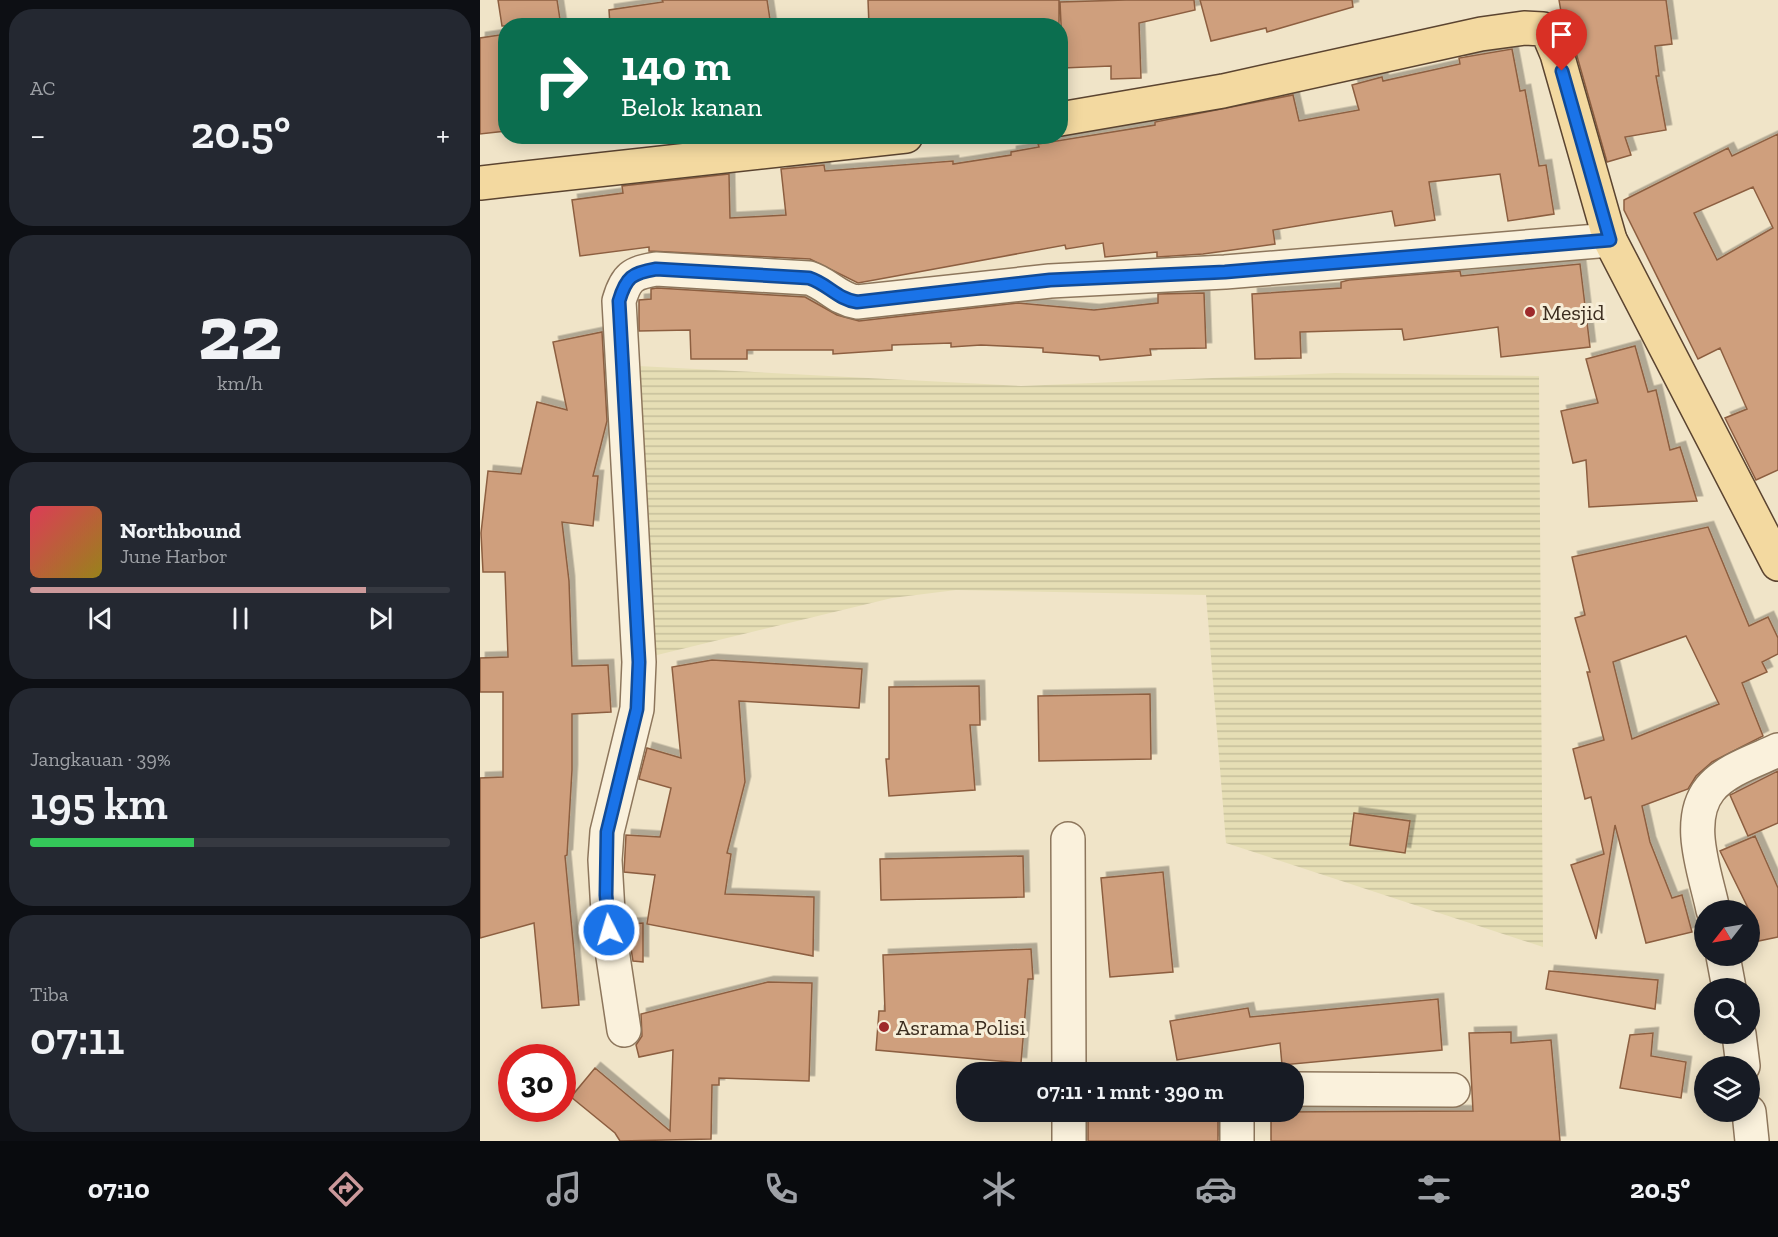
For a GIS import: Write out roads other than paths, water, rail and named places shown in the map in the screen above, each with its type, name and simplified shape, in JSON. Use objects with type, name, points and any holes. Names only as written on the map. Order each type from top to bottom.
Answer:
[{"type":"main road","points":[[1068,118],[1223,92],[1481,34],[1524,28],[1543,29],[1552,41],[1557,54],[1610,240],[1778,564]]},
{"type":"main road","points":[[480,183],[833,144]]},
{"type":"street","points":[[624,1030],[609,930],[605,860],[607,832],[637,709],[639,662],[619,301],[627,283],[636,272],[656,269],[809,278],[826,286],[838,297],[857,302],[1050,280],[1225,272],[1610,240]]},
{"type":"street","points":[[1711,900],[1697,835],[1703,800],[1710,788],[1721,780],[1778,750]]},
{"type":"street","points":[[1068,839],[1069,1062]]},
{"type":"street","points":[[1304,1089],[1453,1090]]},
{"type":"street","points":[[1069,1122],[1069,1141]]},
{"type":"street","points":[[1237,1122],[1237,1141]]},
{"type":"street","points":[[1750,1122],[1752,1141]]},
{"type":"place","name":"Mesjid","points":[[1530,312]]},
{"type":"place","name":"Asrama Polisi","points":[[884,1027]]}]
